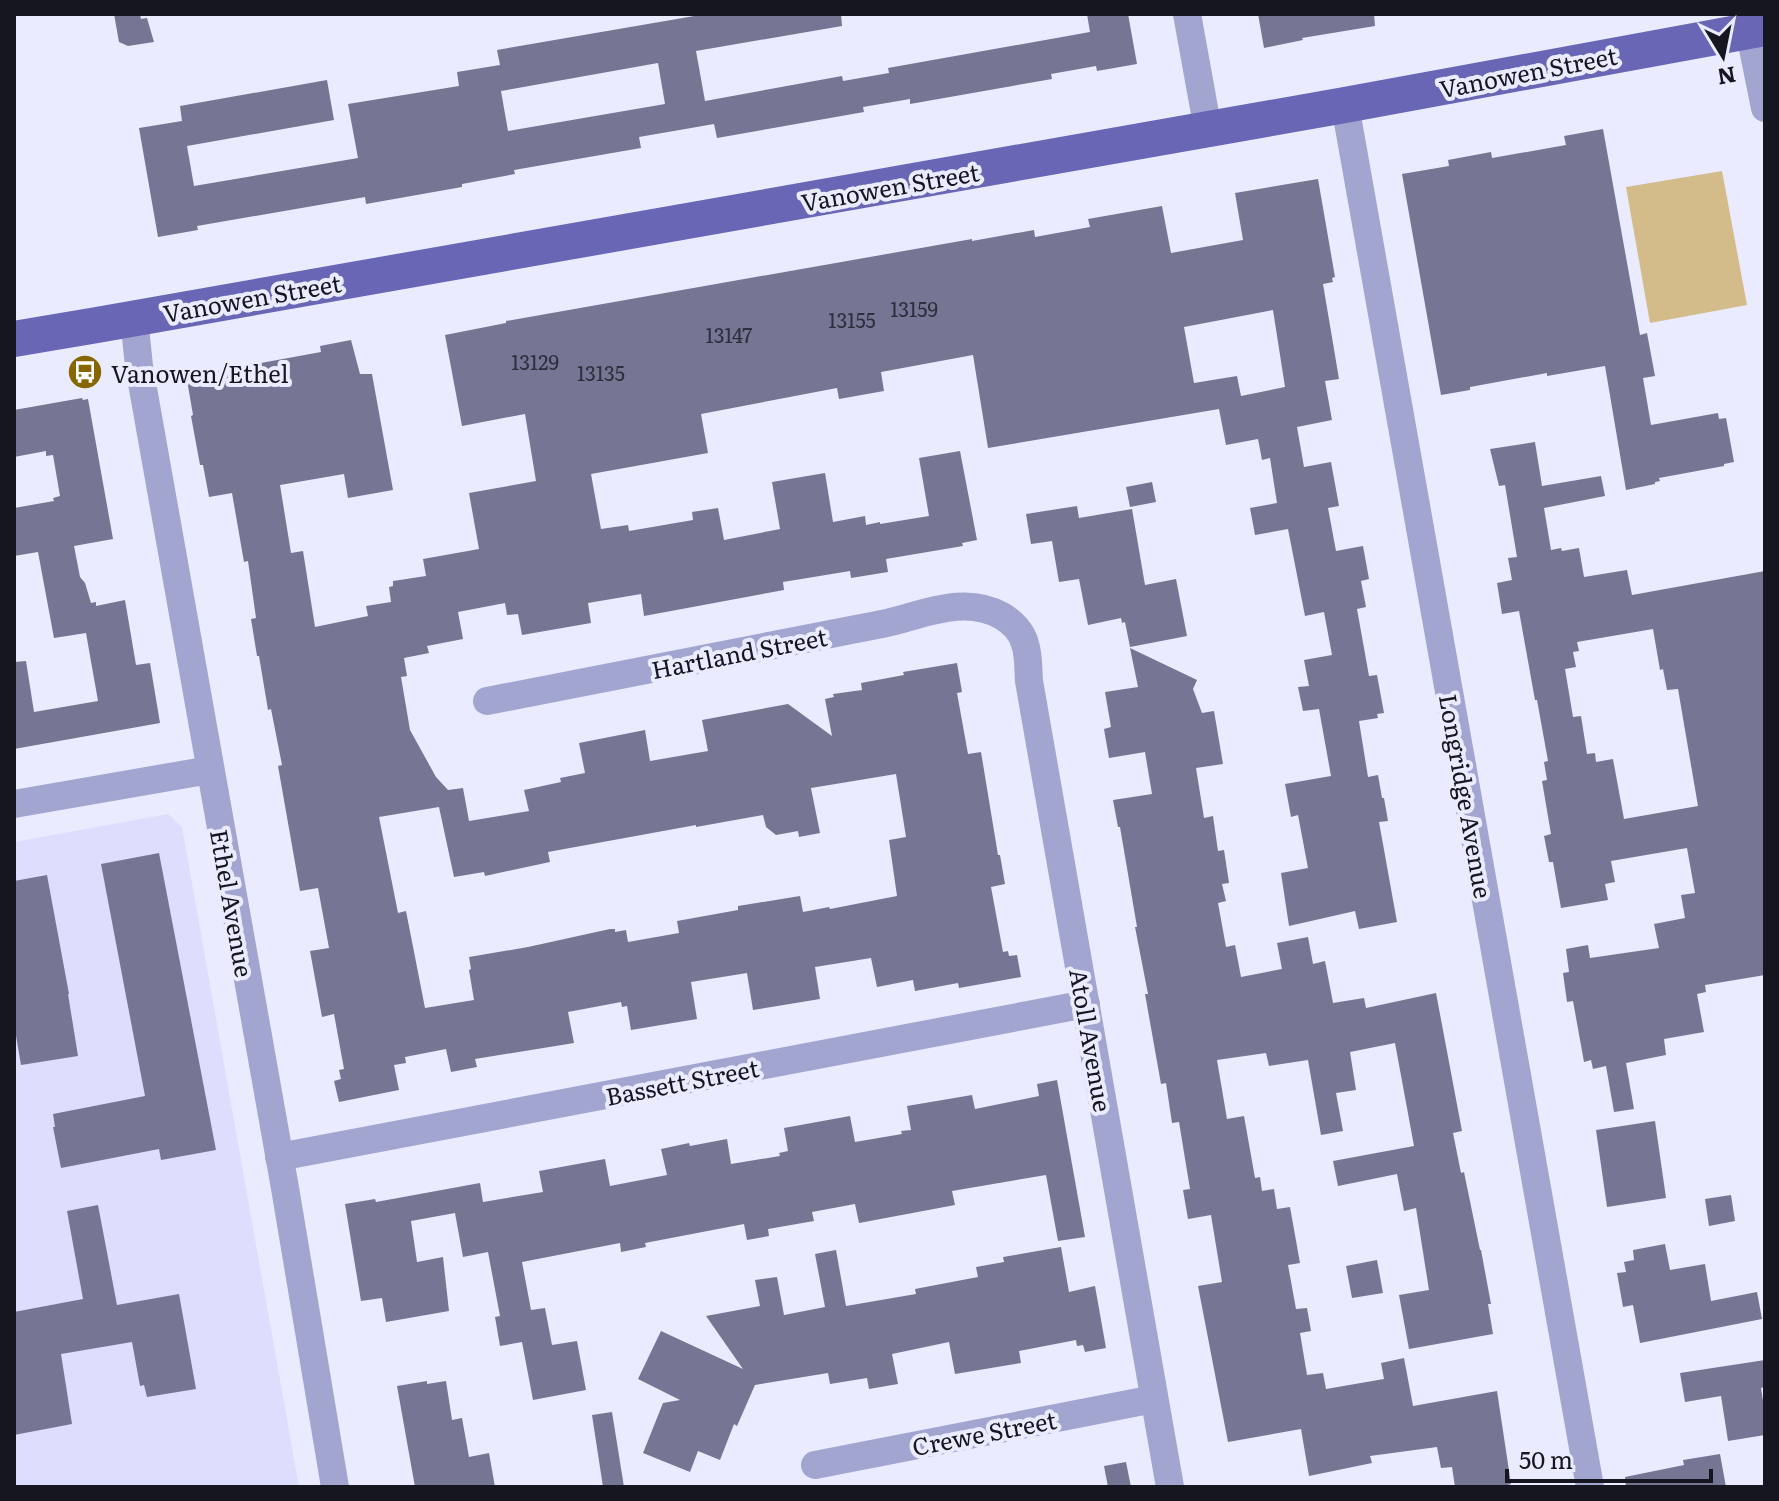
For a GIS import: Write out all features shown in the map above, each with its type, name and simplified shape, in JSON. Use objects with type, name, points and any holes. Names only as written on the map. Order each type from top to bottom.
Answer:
[{"type":"main road","name":"Vanowen Street","points":[[14,339],[1208,130],[1696,40],[1754,24]]},
{"type":"street","points":[[1187,14],[1208,130]]},
{"type":"street","points":[[1754,24],[1765,108]]},
{"type":"street","name":"Longridge Avenue","points":[[1345,105],[1590,1487]]},
{"type":"street","name":"Ethel Avenue","points":[[134,318],[139,366],[335,1487]]},
{"type":"street","name":"Hartland Street","points":[[487,701],[887,623],[947,607],[963,605],[990,609]]},
{"type":"street","name":"Atoll Avenue","points":[[990,609],[1012,622],[1025,642],[1029,681],[1170,1487]]},
{"type":"street","points":[[14,804],[210,770]]},
{"type":"street","name":"Bassett Street","points":[[279,1157],[1086,1004]]},
{"type":"street","name":"Crewe Street","points":[[815,1465],[1154,1399]]},
{"type":"shaded area","points":[[1722,171],[1747,305],[1650,323],[1626,187]]},
{"type":"shaded area","points":[[168,814],[182,827],[299,1487],[14,1487],[14,842]]},
{"type":"pier","points":[[1681,14],[1765,14],[1762,113],[1682,17]]},
{"type":"building","points":[[114,14],[140,14],[141,19],[147,18],[154,42],[128,46],[119,42]]},
{"type":"building","points":[[706,14],[841,14],[842,26],[696,51],[705,101],[842,76],[843,81],[889,73],[888,68],[1090,32],[1087,14],[1128,14],[1137,64],[1097,71],[1096,66],[1051,74],[1052,79],[910,104],[910,99],[863,107],[864,112],[717,138],[714,124],[639,137],[641,148],[514,170],[515,174],[462,184],[462,187],[366,204],[365,197],[197,226],[198,230],[158,237],[139,128],[182,121],[180,106],[327,80],[334,120],[187,146],[194,186],[358,158],[348,104],[459,86],[457,72],[500,65],[497,50]],"holes":[[[658,63],[665,104],[508,131],[501,91]]]},
{"type":"building","points":[[1258,14],[1374,14],[1375,26],[1302,38],[1264,48]]},
{"type":"building","points":[[1603,129],[1640,335],[1647,333],[1655,376],[1643,378],[1651,425],[1718,413],[1719,419],[1726,418],[1734,462],[1659,478],[1660,481],[1655,484],[1626,490],[1605,366],[1547,376],[1547,373],[1441,395],[1402,174],[1449,166],[1448,160],[1491,152],[1492,158],[1566,145],[1564,136]]},
{"type":"building","points":[[1318,179],[1335,277],[1332,278],[1333,282],[1323,284],[1339,379],[1325,381],[1332,420],[1297,427],[1304,467],[1331,462],[1339,506],[1328,508],[1336,551],[1363,546],[1369,579],[1361,581],[1366,607],[1357,609],[1369,676],[1377,675],[1384,713],[1377,714],[1378,718],[1359,721],[1368,777],[1378,775],[1384,798],[1388,821],[1379,822],[1397,922],[1359,929],[1355,911],[1289,926],[1281,873],[1308,868],[1298,815],[1291,817],[1285,784],[1331,776],[1319,709],[1303,711],[1298,687],[1309,686],[1304,660],[1332,655],[1324,612],[1305,616],[1288,529],[1255,535],[1250,508],[1277,503],[1270,458],[1262,460],[1258,439],[1226,445],[1219,409],[988,448],[973,355],[881,372],[884,391],[839,399],[837,388],[701,414],[708,453],[591,474],[601,529],[628,525],[629,531],[693,520],[692,512],[718,508],[724,540],[780,529],[772,482],[825,473],[833,522],[865,516],[866,525],[929,516],[919,458],[960,451],[977,540],[962,543],[963,546],[886,559],[888,572],[851,578],[850,571],[783,582],[784,590],[644,616],[641,594],[588,603],[591,623],[522,635],[518,614],[507,615],[505,603],[458,612],[463,639],[427,646],[429,653],[404,658],[407,676],[401,677],[410,730],[436,777],[448,790],[463,788],[469,821],[529,811],[524,790],[585,773],[579,743],[645,730],[650,761],[708,751],[702,720],[788,704],[832,736],[825,699],[834,697],[833,694],[862,690],[861,683],[904,675],[903,672],[957,663],[962,692],[957,693],[968,754],[981,752],[1005,884],[991,887],[1003,952],[1008,951],[1009,956],[1017,955],[1021,977],[959,988],[958,983],[915,991],[913,980],[877,987],[871,958],[815,967],[820,999],[753,1010],[747,973],[691,982],[697,1019],[631,1030],[627,1006],[622,1007],[621,1002],[568,1012],[574,1043],[475,1059],[477,1067],[451,1072],[446,1049],[405,1057],[406,1063],[394,1065],[399,1090],[339,1102],[334,1081],[341,1079],[339,1070],[344,1069],[334,1014],[322,1017],[310,951],[329,948],[318,888],[300,891],[278,766],[282,765],[251,619],[256,618],[248,561],[244,562],[232,493],[209,497],[191,416],[187,380],[191,379],[190,376],[321,352],[320,346],[351,340],[360,374],[372,374],[393,490],[348,498],[344,474],[280,485],[291,553],[303,551],[315,627],[368,616],[366,606],[391,602],[389,587],[393,586],[393,581],[426,576],[423,559],[479,549],[469,493],[536,481],[525,414],[462,426],[445,335],[506,321],[972,239],[1034,230],[1035,237],[1090,227],[1088,219],[1162,206],[1171,253],[1243,240],[1235,193]],"holes":[[[1273,310],[1285,387],[1241,396],[1237,376],[1194,383],[1184,327]],[[896,774],[906,837],[889,840],[897,896],[803,912],[800,896],[738,906],[738,910],[677,921],[679,933],[628,942],[626,930],[615,932],[615,929],[610,929],[469,957],[474,1000],[425,1008],[406,911],[398,913],[379,817],[439,807],[454,877],[484,872],[485,876],[550,862],[548,852],[763,815],[766,827],[776,835],[798,831],[799,837],[820,833],[811,788]]]},
{"type":"building","points":[[88,399],[113,539],[74,546],[80,577],[91,603],[96,602],[96,606],[125,600],[136,665],[150,663],[160,723],[14,749],[14,662],[26,661],[34,712],[98,701],[86,633],[54,638],[38,552],[14,556],[14,508],[54,501],[53,498],[60,496],[53,455],[46,456],[46,451],[14,457],[14,410]]},
{"type":"building","points":[[1535,442],[1542,486],[1601,476],[1605,496],[1544,508],[1551,550],[1579,548],[1584,577],[1627,570],[1632,595],[1765,571],[1765,975],[1705,985],[1706,992],[1697,994],[1704,1032],[1664,1039],[1666,1055],[1626,1063],[1634,1109],[1614,1112],[1606,1066],[1593,1069],[1591,1060],[1584,1062],[1573,1001],[1567,1002],[1563,973],[1569,972],[1566,949],[1588,945],[1590,958],[1659,948],[1654,924],[1685,918],[1681,895],[1695,893],[1687,848],[1611,861],[1615,882],[1605,884],[1608,900],[1561,908],[1553,862],[1549,862],[1544,836],[1551,834],[1542,781],[1547,780],[1544,762],[1548,761],[1537,700],[1519,611],[1502,614],[1497,583],[1512,580],[1508,558],[1517,557],[1505,485],[1499,486],[1490,449]],"holes":[[[1653,629],[1660,670],[1663,669],[1667,690],[1678,689],[1698,806],[1624,819],[1613,759],[1596,762],[1595,753],[1587,754],[1581,716],[1573,717],[1565,669],[1576,667],[1573,652],[1579,651],[1577,642]]]},
{"type":"building","points":[[1152,482],[1156,502],[1130,507],[1126,487]]},
{"type":"building","points":[[1077,506],[1079,518],[1132,509],[1145,585],[1176,579],[1187,636],[1130,647],[1125,622],[1122,623],[1121,618],[1088,625],[1079,579],[1059,582],[1052,541],[1031,544],[1026,514]]},
{"type":"building","points":[[1130,648],[1197,680],[1193,689],[1202,713],[1214,711],[1223,764],[1196,768],[1204,818],[1213,816],[1218,851],[1224,850],[1229,883],[1222,884],[1226,901],[1218,903],[1226,947],[1235,945],[1241,977],[1282,969],[1277,943],[1308,937],[1313,964],[1325,961],[1333,1003],[1364,998],[1366,1008],[1436,993],[1462,1131],[1453,1133],[1481,1250],[1493,1334],[1409,1349],[1399,1295],[1429,1290],[1416,1208],[1404,1211],[1397,1174],[1338,1186],[1333,1161],[1414,1146],[1395,1043],[1350,1052],[1356,1090],[1336,1093],[1343,1131],[1321,1135],[1308,1060],[1269,1066],[1266,1053],[1217,1060],[1227,1119],[1244,1116],[1255,1178],[1260,1177],[1262,1191],[1274,1189],[1277,1209],[1290,1207],[1300,1263],[1288,1265],[1296,1309],[1307,1308],[1311,1331],[1300,1333],[1307,1375],[1323,1373],[1326,1389],[1384,1379],[1381,1363],[1404,1358],[1413,1406],[1497,1391],[1511,1484],[1508,1487],[1455,1487],[1452,1467],[1441,1468],[1437,1447],[1370,1456],[1372,1463],[1309,1476],[1301,1429],[1228,1442],[1198,1286],[1222,1282],[1211,1215],[1188,1219],[1183,1190],[1190,1189],[1179,1122],[1172,1123],[1166,1083],[1161,1084],[1137,927],[1113,800],[1152,794],[1145,752],[1109,758],[1104,729],[1111,727],[1105,692],[1138,687]]},
{"type":"building","points":[[159,853],[216,1150],[161,1160],[159,1149],[61,1168],[53,1114],[145,1096],[101,864]]},
{"type":"building","points":[[47,875],[78,1056],[21,1065],[14,1024],[14,881]]},
{"type":"building","points":[[1057,1080],[1085,1237],[1058,1241],[1046,1175],[952,1191],[955,1205],[859,1223],[855,1204],[812,1212],[814,1221],[768,1229],[769,1236],[747,1240],[744,1224],[645,1243],[646,1247],[621,1252],[620,1243],[522,1262],[531,1310],[545,1308],[552,1345],[577,1341],[586,1390],[533,1400],[522,1342],[500,1346],[495,1317],[500,1316],[488,1252],[463,1257],[455,1213],[411,1221],[417,1262],[443,1257],[449,1311],[386,1322],[382,1298],[361,1301],[345,1204],[375,1199],[376,1202],[480,1183],[483,1202],[543,1192],[539,1171],[605,1159],[610,1186],[667,1175],[661,1149],[727,1139],[731,1164],[780,1156],[779,1153],[788,1151],[784,1128],[850,1116],[855,1142],[902,1134],[901,1131],[911,1130],[907,1106],[972,1095],[975,1109],[1039,1096],[1037,1084]]},
{"type":"building","points":[[1655,1121],[1666,1198],[1607,1207],[1596,1130]]},
{"type":"building","points":[[1731,1195],[1735,1221],[1709,1226],[1705,1199]]},
{"type":"building","points":[[98,1205],[117,1305],[179,1294],[196,1389],[147,1397],[144,1385],[140,1386],[132,1342],[61,1354],[72,1424],[14,1435],[14,1312],[83,1299],[67,1211]]},
{"type":"building","points":[[1665,1244],[1670,1270],[1705,1264],[1711,1301],[1757,1292],[1762,1319],[1640,1343],[1633,1305],[1623,1307],[1617,1273],[1626,1272],[1624,1262],[1634,1260],[1633,1250]]},
{"type":"building","points":[[1061,1247],[1069,1292],[1095,1286],[1106,1348],[1085,1352],[1083,1345],[1077,1346],[1076,1340],[1019,1351],[1021,1363],[955,1374],[949,1342],[892,1354],[898,1384],[869,1389],[867,1378],[830,1384],[828,1373],[755,1385],[737,1426],[734,1424],[720,1460],[698,1451],[690,1472],[643,1453],[663,1403],[680,1400],[638,1379],[661,1331],[743,1369],[706,1316],[760,1306],[755,1280],[777,1277],[784,1315],[825,1307],[815,1254],[836,1250],[846,1306],[916,1294],[915,1289],[978,1277],[976,1267],[1004,1262],[1003,1257]]},
{"type":"building","points":[[1377,1260],[1383,1293],[1352,1298],[1346,1266]]},
{"type":"building","points":[[1765,1360],[1765,1387],[1761,1388],[1765,1435],[1728,1441],[1721,1396],[1685,1402],[1680,1373]]},
{"type":"building","points":[[427,1381],[427,1384],[446,1381],[452,1420],[462,1418],[469,1457],[489,1453],[495,1487],[415,1487],[397,1386]]},
{"type":"building","points":[[612,1412],[624,1487],[603,1487],[592,1415]]},
{"type":"building","points":[[1720,1454],[1726,1487],[1626,1487],[1625,1477],[1684,1465],[1683,1460]]},
{"type":"building","points":[[1126,1462],[1131,1487],[1108,1487],[1104,1466]]},
{"type":"place","name":"Vanowen/Ethel","points":[[85,372]]}]
